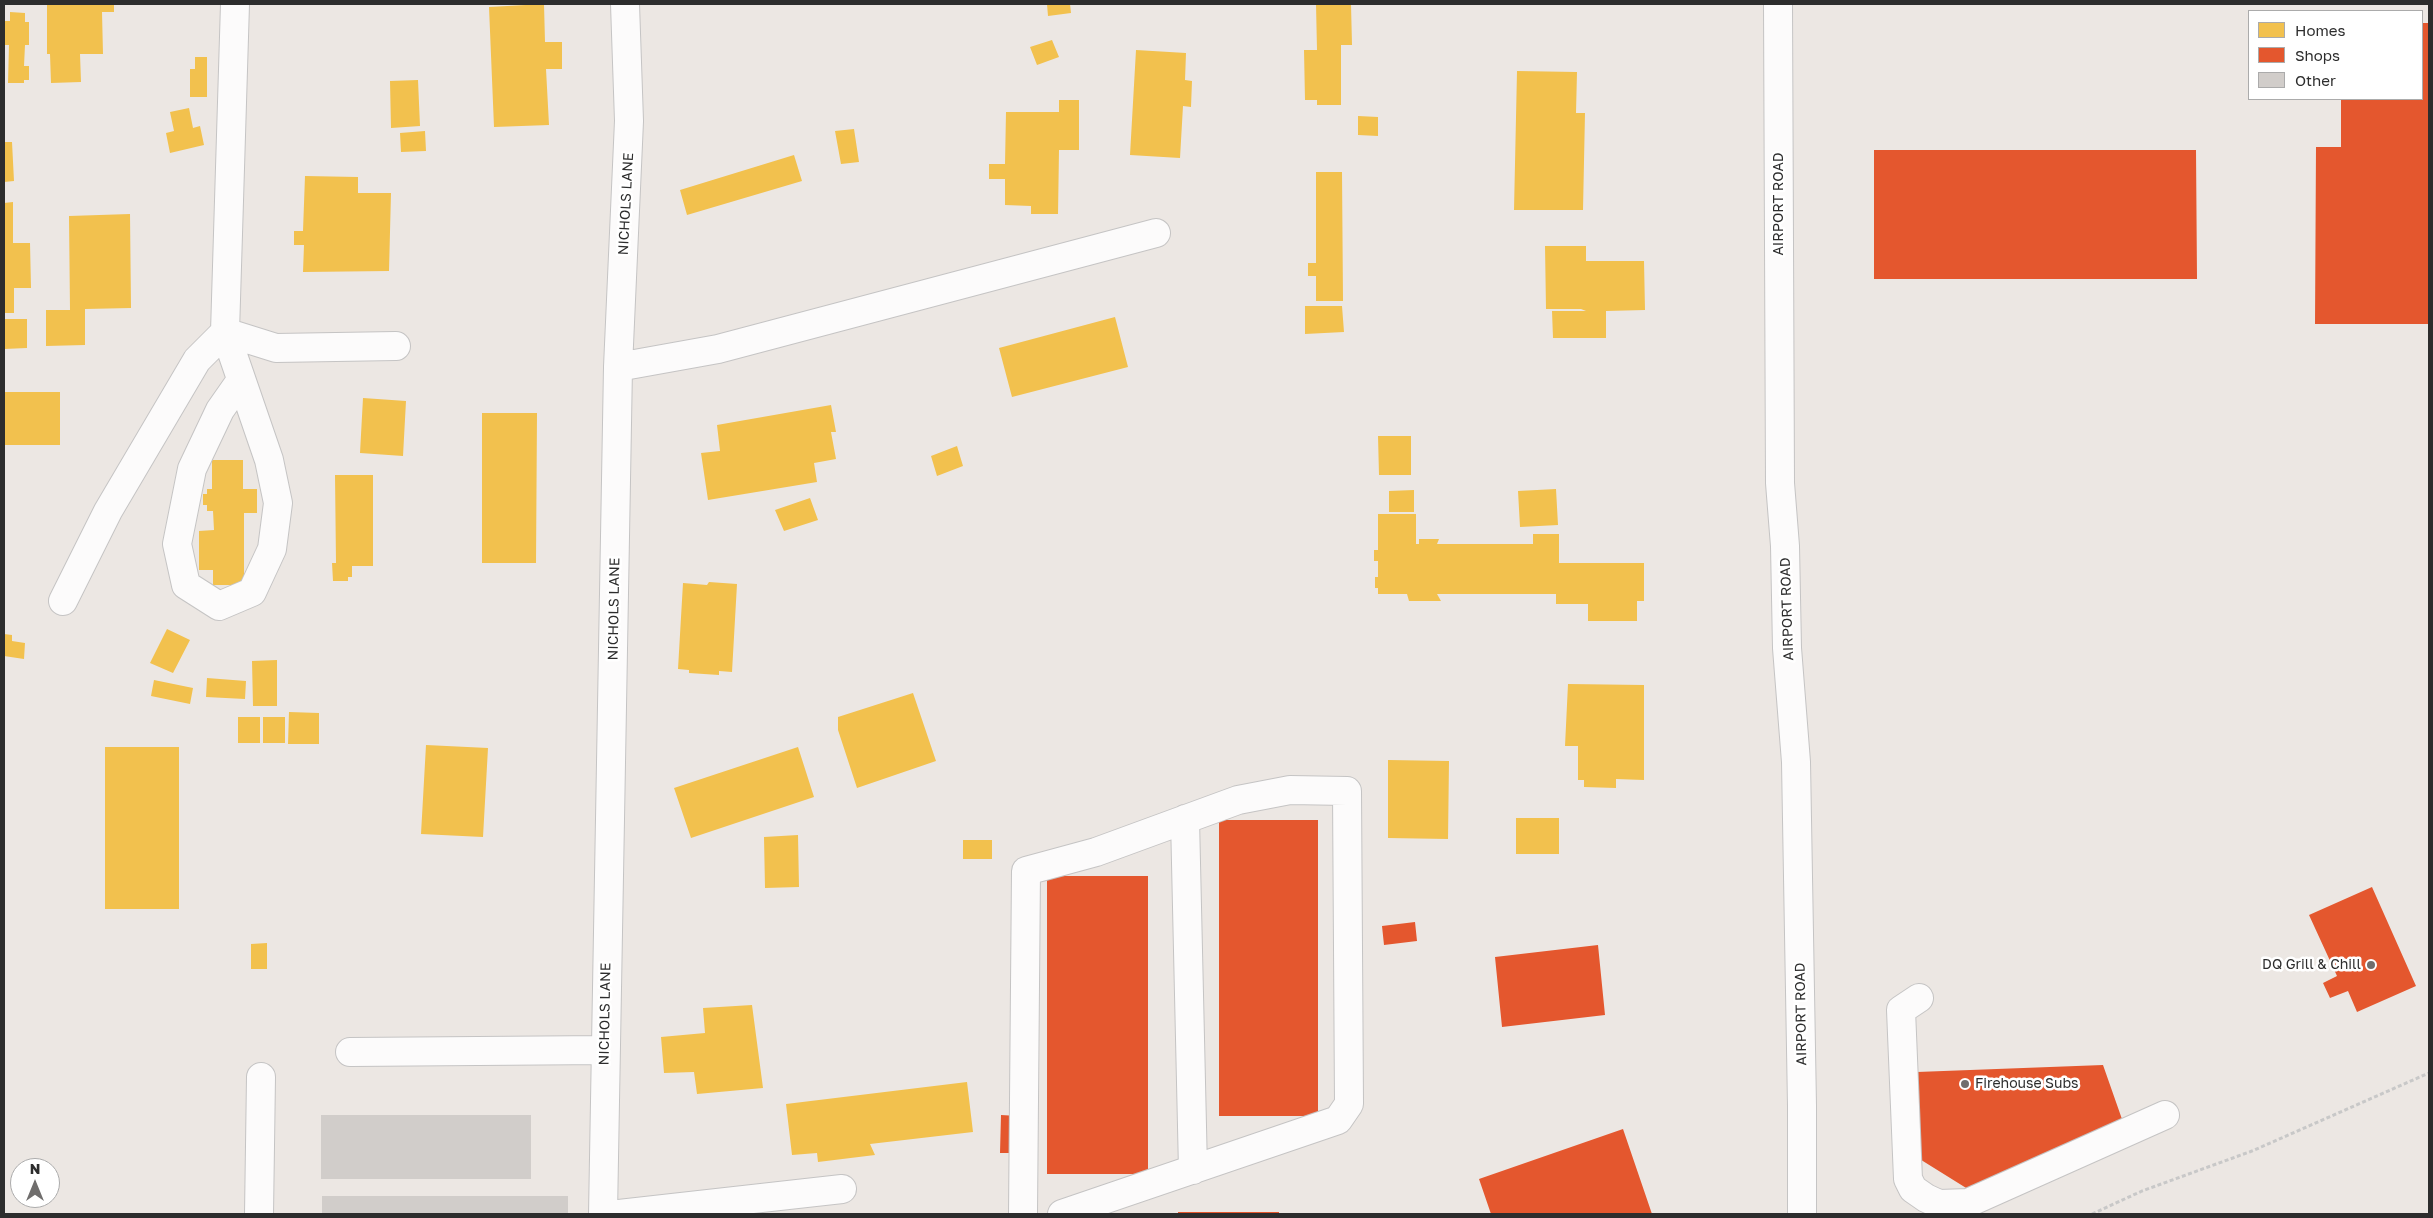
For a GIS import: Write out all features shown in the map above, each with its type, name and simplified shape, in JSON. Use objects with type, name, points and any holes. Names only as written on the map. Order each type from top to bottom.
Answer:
[{"type":"street","points":[[235,4],[225,332],[269,460],[278,504],[272,549],[252,592],[220,606],[186,584],[177,544],[192,469],[220,410],[241,380]]},
{"type":"street","name":"NICHOLS LANE","points":[[603,1214],[618,367],[629,121],[625,4]]},
{"type":"street","name":"AIRPORT ROAD","points":[[1778,4],[1780,483],[1785,546],[1787,648],[1796,762],[1800,946],[1802,1214]]},
{"type":"street","points":[[618,367],[718,349],[1156,234]]},
{"type":"street","points":[[225,332],[276,348],[396,346]]},
{"type":"street","points":[[63,601],[108,511],[197,360],[225,332]]},
{"type":"street","points":[[1023,1214],[1026,871],[1096,852],[1238,800],[1290,790],[1347,791],[1349,1104],[1338,1120],[1062,1214]]},
{"type":"street","points":[[1185,819],[1193,1170]]},
{"type":"street","points":[[1919,998],[1901,1010],[1908,1179],[1913,1189],[1926,1198],[1939,1204],[1968,1203],[2166,1115]]},
{"type":"street","points":[[350,1052],[605,1050]]},
{"type":"street","points":[[259,1214],[261,1076]]},
{"type":"street","points":[[619,1214],[842,1189]]},
{"type":"path","points":[[2092,1214],[2142,1191],[2252,1151],[2429,1073]]},
{"type":"building: Homes","points":[[47,4],[114,4],[114,12],[102,12],[103,54],[80,54],[81,82],[51,83],[50,54],[47,54]]},
{"type":"building: Homes","points":[[544,4],[545,42],[562,42],[562,69],[546,69],[549,125],[494,127],[489,7]]},
{"type":"building: Homes","points":[[1047,4],[1070,4],[1071,13],[1048,16]]},
{"type":"building: Homes","points":[[1316,4],[1351,4],[1352,45],[1341,45],[1341,105],[1317,105],[1317,100],[1305,100],[1304,50],[1317,50]]},
{"type":"building: Homes","points":[[10,12],[25,13],[25,22],[29,22],[29,45],[25,45],[24,66],[29,66],[29,80],[24,80],[24,83],[8,83],[9,45],[4,45],[4,21],[10,21]]},
{"type":"building: Homes","points":[[1052,40],[1059,57],[1037,65],[1030,47]]},
{"type":"building: Homes","points":[[1136,50],[1186,53],[1185,80],[1192,81],[1191,107],[1183,106],[1180,158],[1130,155]]},
{"type":"building: Homes","points":[[195,57],[207,57],[207,97],[190,97],[190,69],[195,69]]},
{"type":"building: Homes","points":[[1517,71],[1577,72],[1576,113],[1585,113],[1583,210],[1514,210]]},
{"type":"building: Homes","points":[[418,80],[420,126],[391,128],[390,81]]},
{"type":"building: Homes","points":[[1059,100],[1079,100],[1079,150],[1059,150],[1058,214],[1031,214],[1031,206],[1005,205],[1005,179],[989,179],[989,164],[1005,164],[1006,112],[1059,112]]},
{"type":"building: Homes","points":[[189,108],[193,128],[200,126],[204,145],[170,153],[166,133],[174,131],[170,112]]},
{"type":"building: Homes","points":[[1358,116],[1378,117],[1378,136],[1358,135]]},
{"type":"building: Homes","points":[[854,129],[859,162],[841,164],[835,131]]},
{"type":"building: Homes","points":[[425,131],[426,151],[401,152],[400,133]]},
{"type":"building: Homes","points":[[4,142],[12,142],[14,181],[4,182]]},
{"type":"building: Homes","points":[[794,155],[802,181],[687,215],[680,190]]},
{"type":"building: Homes","points":[[1316,172],[1342,172],[1343,301],[1316,301],[1316,276],[1308,276],[1308,263],[1316,263]]},
{"type":"building: Homes","points":[[305,176],[358,177],[358,193],[391,193],[389,271],[303,272],[304,245],[294,245],[294,231],[303,231]]},
{"type":"building: Homes","points":[[13,202],[13,243],[30,243],[31,288],[14,288],[14,313],[4,313],[4,203]]},
{"type":"building: Homes","points":[[130,214],[131,308],[85,309],[85,345],[46,346],[46,310],[70,310],[69,216]]},
{"type":"building: Homes","points":[[1545,246],[1586,246],[1586,261],[1644,261],[1645,310],[1606,311],[1606,338],[1553,338],[1552,311],[1586,311],[1581,309],[1546,309]]},
{"type":"building: Homes","points":[[1305,306],[1342,306],[1344,332],[1305,334]]},
{"type":"building: Homes","points":[[1115,317],[1128,367],[1012,397],[999,348]]},
{"type":"building: Homes","points":[[4,319],[27,319],[27,348],[4,349]]},
{"type":"building: Homes","points":[[4,392],[60,392],[60,445],[4,445]]},
{"type":"building: Homes","points":[[363,398],[406,401],[403,456],[360,453]]},
{"type":"building: Homes","points":[[831,405],[836,432],[831,432],[836,459],[814,463],[817,482],[708,500],[701,453],[720,451],[717,425]]},
{"type":"building: Homes","points":[[482,413],[537,413],[536,563],[482,563]]},
{"type":"building: Homes","points":[[1378,436],[1411,436],[1411,475],[1379,475]]},
{"type":"building: Homes","points":[[957,446],[963,466],[937,476],[931,456]]},
{"type":"building: Homes","points":[[212,460],[243,460],[243,489],[257,489],[257,513],[244,513],[244,585],[213,585],[213,570],[199,570],[199,531],[214,530],[213,511],[207,511],[207,505],[203,505],[203,494],[207,494],[207,489],[212,489]]},
{"type":"building: Homes","points":[[335,475],[373,475],[373,566],[352,566],[352,577],[348,577],[348,581],[333,581],[332,563],[336,563]]},
{"type":"building: Homes","points":[[1556,489],[1558,525],[1520,527],[1518,491]]},
{"type":"building: Homes","points":[[1414,490],[1414,512],[1389,512],[1389,491]]},
{"type":"building: Homes","points":[[810,498],[818,520],[784,531],[775,510]]},
{"type":"building: Homes","points":[[1378,514],[1416,514],[1416,544],[1419,544],[1419,539],[1439,539],[1437,544],[1533,544],[1533,534],[1559,534],[1559,563],[1644,563],[1644,601],[1637,601],[1637,621],[1588,621],[1588,604],[1556,604],[1556,594],[1437,594],[1441,601],[1409,601],[1407,594],[1378,594],[1378,588],[1375,588],[1375,577],[1378,577],[1378,561],[1374,561],[1374,550],[1378,550]]},
{"type":"building: Homes","points":[[709,582],[737,584],[732,672],[719,671],[719,675],[689,673],[689,670],[678,669],[683,583],[707,585]]},
{"type":"building: Homes","points":[[167,629],[190,640],[173,673],[150,663]]},
{"type":"building: Homes","points":[[4,634],[12,635],[12,641],[25,643],[24,659],[4,656]]},
{"type":"building: Homes","points":[[277,660],[277,706],[253,706],[252,661]]},
{"type":"building: Homes","points":[[207,678],[246,681],[245,699],[206,697]]},
{"type":"building: Homes","points":[[154,680],[193,688],[190,704],[151,696]]},
{"type":"building: Homes","points":[[1568,684],[1644,685],[1644,780],[1616,779],[1616,788],[1584,787],[1584,780],[1578,780],[1578,746],[1565,746]]},
{"type":"building: Homes","points":[[913,693],[936,761],[857,788],[838,730],[838,717]]},
{"type":"building: Homes","points":[[289,712],[319,713],[319,744],[288,744]]},
{"type":"building: Homes","points":[[238,717],[260,717],[260,743],[238,743]]},
{"type":"building: Homes","points":[[263,717],[285,717],[285,743],[263,743]]},
{"type":"building: Homes","points":[[426,745],[488,748],[483,837],[421,834]]},
{"type":"building: Homes","points":[[105,747],[179,747],[179,909],[105,909]]},
{"type":"building: Homes","points":[[798,747],[814,797],[691,838],[674,788]]},
{"type":"building: Homes","points":[[1388,760],[1449,761],[1448,839],[1388,838]]},
{"type":"building: Homes","points":[[1516,818],[1559,818],[1559,854],[1516,854]]},
{"type":"building: Homes","points":[[798,835],[799,887],[765,888],[764,837]]},
{"type":"building: Homes","points":[[963,840],[992,840],[992,859],[963,859]]},
{"type":"building: Homes","points":[[267,943],[267,969],[251,969],[251,944]]},
{"type":"building: Homes","points":[[752,1005],[763,1088],[697,1094],[694,1072],[664,1073],[661,1037],[705,1033],[703,1008]]},
{"type":"building: Homes","points":[[967,1082],[973,1132],[870,1144],[875,1155],[818,1162],[817,1153],[792,1155],[786,1104]]},
{"type":"building: Shops","points":[[2423,23],[2429,23],[2429,324],[2315,324],[2316,147],[2341,147],[2341,100],[2423,100]]},
{"type":"building: Shops","points":[[1874,150],[2196,150],[2197,279],[1874,279]]},
{"type":"building: Shops","points":[[1219,820],[1318,820],[1318,1116],[1219,1116]]},
{"type":"building: Shops","points":[[1047,876],[1148,876],[1148,1174],[1047,1174]]},
{"type":"building: Shops","points":[[2372,887],[2416,986],[2357,1012],[2348,991],[2330,998],[2323,983],[2337,976],[2309,915]]},
{"type":"building: Shops","points":[[1415,922],[1417,941],[1384,945],[1382,926]]},
{"type":"building: Shops","points":[[1598,945],[1605,1015],[1502,1027],[1495,957]]},
{"type":"building: Shops","points":[[2103,1065],[2123,1122],[1971,1191],[1918,1158],[1917,1072]]},
{"type":"building: Shops","points":[[1001,1115],[1018,1116],[1016,1153],[1000,1153]]},
{"type":"building: Shops","points":[[1623,1129],[1652,1214],[1491,1214],[1479,1179]]},
{"type":"building: Shops","points":[[1178,1212],[1279,1212],[1279,1214],[1178,1214]]},
{"type":"building: Other","points":[[321,1115],[531,1115],[531,1179],[321,1179]]},
{"type":"building: Other","points":[[322,1196],[568,1196],[568,1214],[322,1214]]},
{"type":"place","name":"DQ Grill & Chill","points":[[2371,965]]},
{"type":"place","name":"Firehouse Subs","points":[[1965,1084]]}]
